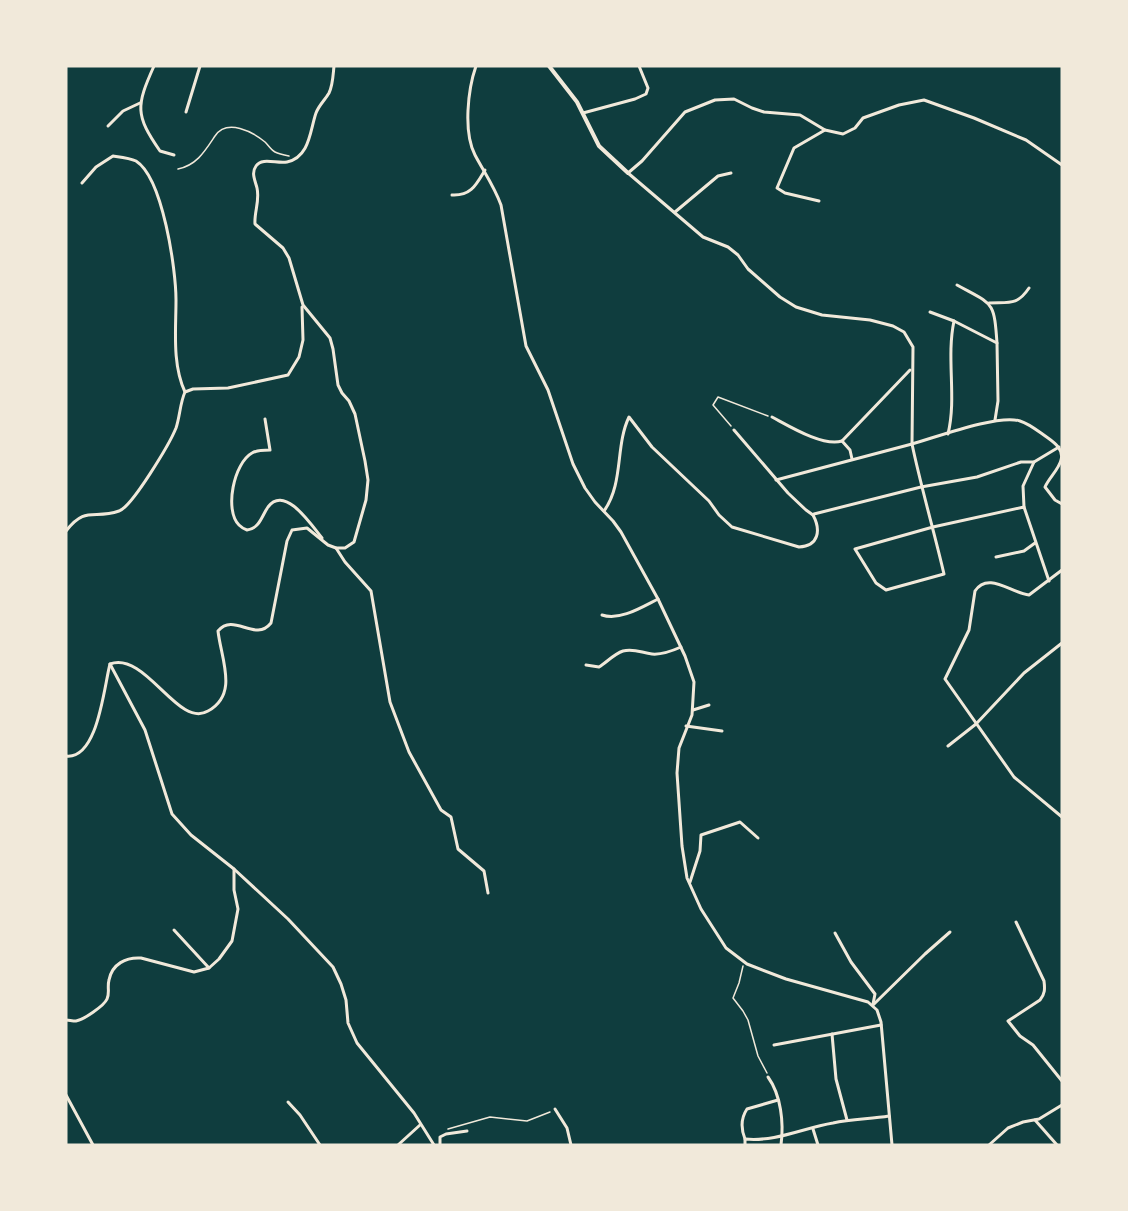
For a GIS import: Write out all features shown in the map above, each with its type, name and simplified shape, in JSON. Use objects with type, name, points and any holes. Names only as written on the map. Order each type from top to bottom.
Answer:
[{"type":"street","points":[[154,66],[143,90],[140,110],[146,130],[159,151],[174,155]]},
{"type":"street","points":[[186,112],[200,66]]},
{"type":"street","points":[[184,392],[193,389],[228,388],[288,375],[298,357],[303,340],[303,305],[290,258],[283,248],[255,224],[254,214],[258,203],[257,188],[253,177],[254,168],[262,161],[287,162],[308,144],[316,113],[329,93],[334,66]]},
{"type":"street","points":[[476,66],[471,79],[468,102],[469,132],[475,154],[495,189],[503,213],[526,346],[549,390],[573,464],[582,483],[621,532],[658,599],[681,647],[694,682],[693,710],[679,748],[677,773],[682,846],[690,882],[701,909],[726,948],[744,962],[786,979],[868,1002],[877,1010],[881,1025],[892,1145]]},
{"type":"street","points":[[549,66],[577,102],[599,146],[703,237],[728,247],[738,255],[748,269],[780,297],[796,306],[822,315],[870,320],[893,326],[903,332],[913,347],[912,444],[921,487],[933,527],[944,574],[886,590],[876,583],[855,549],[933,527],[1024,507]]},
{"type":"street","points":[[583,112],[646,94],[648,88],[639,66]]},
{"type":"street","points":[[628,173],[642,161],[686,112],[715,100],[734,99],[764,112],[800,115],[825,130],[843,134],[855,128],[863,118],[899,105],[924,100],[1026,140],[1062,165]]},
{"type":"street","points":[[108,126],[123,111],[140,103]]},
{"type":"street","points":[[819,201],[785,193],[777,188],[794,148],[825,130]]},
{"type":"street","points":[[66,531],[75,520],[85,515],[120,511],[129,504],[155,465],[176,427],[184,392],[178,370],[176,298],[168,234],[160,201],[144,169],[135,160],[113,156],[96,167],[82,183]]},
{"type":"street","points":[[452,195],[461,196],[470,192],[485,170]]},
{"type":"street","points":[[675,212],[718,176],[731,173]]},
{"type":"street","points":[[957,285],[988,303],[994,310],[998,401],[995,420]]},
{"type":"street","points":[[988,303],[1017,302],[1022,299],[1029,288]]},
{"type":"street","points":[[110,664],[118,661],[129,664],[191,714],[202,715],[218,706],[224,697],[226,684],[218,631],[222,626],[229,624],[253,631],[267,629],[271,623],[287,541],[292,530],[307,528],[326,544],[336,548],[345,548],[354,542],[366,500],[366,471],[355,414],[338,385],[330,338],[303,305]]},
{"type":"street","points":[[930,312],[954,321],[997,343]]},
{"type":"street","points":[[948,434],[952,420],[950,365],[954,321]]},
{"type":"street","points":[[772,417],[813,437],[831,442],[842,441],[912,369]]},
{"type":"street","points":[[604,511],[612,500],[629,417],[652,447],[709,501],[732,527],[799,547],[816,540],[819,531],[813,515],[776,480],[734,430]]},
{"type":"street","points":[[265,418],[270,450],[252,453],[241,462],[231,494],[234,519],[247,530],[252,529],[257,526],[269,505],[278,501],[287,502],[301,512],[326,544]]},
{"type":"street","points":[[776,480],[995,420],[1010,419],[1022,422],[1059,447],[1062,454],[1061,462],[1044,487],[1055,500],[1062,504]]},
{"type":"street","points":[[842,441],[850,450],[852,459]]},
{"type":"street","points":[[813,515],[921,487],[977,477],[1021,462],[1034,462],[1059,447]]},
{"type":"street","points":[[1034,462],[1023,486],[1024,507],[1048,581]]},
{"type":"street","points":[[996,557],[1024,551],[1035,543]]},
{"type":"street","points":[[336,548],[345,562],[371,591],[390,702],[409,752],[441,810],[451,817],[458,849],[484,871],[488,893]]},
{"type":"street","points":[[1062,570],[1029,595],[990,581],[982,583],[975,591],[969,630],[945,679],[1014,777],[1062,817]]},
{"type":"street","points":[[602,615],[609,617],[627,613],[658,599]]},
{"type":"street","points":[[948,746],[976,724],[1024,673],[1062,643]]},
{"type":"street","points":[[586,665],[599,667],[614,655],[625,651],[639,650],[653,654],[666,653],[681,647]]},
{"type":"street","points":[[66,756],[73,756],[81,752],[90,742],[97,724],[110,664]]},
{"type":"street","points":[[110,664],[145,730],[172,814],[191,835],[234,869],[288,919],[333,967],[346,1000],[348,1023],[357,1043],[414,1113],[434,1144]]},
{"type":"street","points":[[693,710],[709,705]]},
{"type":"street","points":[[687,726],[722,731]]},
{"type":"street","points":[[690,882],[700,851],[701,835],[740,822],[758,838]]},
{"type":"street","points":[[66,1020],[77,1021],[104,1005],[109,997],[108,981],[112,971],[122,961],[141,958],[194,972],[209,968],[232,941],[238,909],[234,890],[234,869]]},
{"type":"street","points":[[1016,922],[1044,981],[1045,988],[1044,996],[1040,1000],[1008,1021],[1020,1036],[1040,1051],[1062,1081]]},
{"type":"street","points":[[174,930],[209,968]]},
{"type":"street","points":[[873,1006],[950,932]]},
{"type":"street","points":[[835,933],[851,962],[875,994],[873,1006]]},
{"type":"street","points":[[774,1045],[881,1025]]},
{"type":"street","points":[[832,1034],[836,1079],[847,1121]]},
{"type":"street","points":[[768,1077],[773,1083],[778,1100],[783,1136],[781,1145]]},
{"type":"street","points":[[66,1095],[93,1145]]},
{"type":"street","points":[[745,1145],[742,1132],[747,1109],[778,1100]]},
{"type":"street","points":[[288,1102],[320,1145]]},
{"type":"street","points":[[989,1145],[1008,1128],[1035,1120],[1062,1105]]},
{"type":"street","points":[[555,1109],[567,1128],[571,1145]]},
{"type":"street","points":[[745,1138],[783,1136],[831,1123],[890,1116]]},
{"type":"street","points":[[1035,1120],[1057,1145]]},
{"type":"street","points":[[398,1145],[420,1125]]},
{"type":"street","points":[[813,1129],[818,1145]]},
{"type":"street","points":[[440,1145],[440,1137],[467,1131]]},
{"type":"path","points":[[178,169],[196,161],[217,133],[226,128],[242,129],[251,133],[274,152],[295,157]]},
{"type":"path","points":[[734,430],[713,405],[718,397],[772,417]]},
{"type":"path","points":[[744,962],[733,998],[748,1020],[758,1056],[768,1077]]},
{"type":"path","points":[[447,1129],[490,1117],[527,1121],[555,1109]]}]
